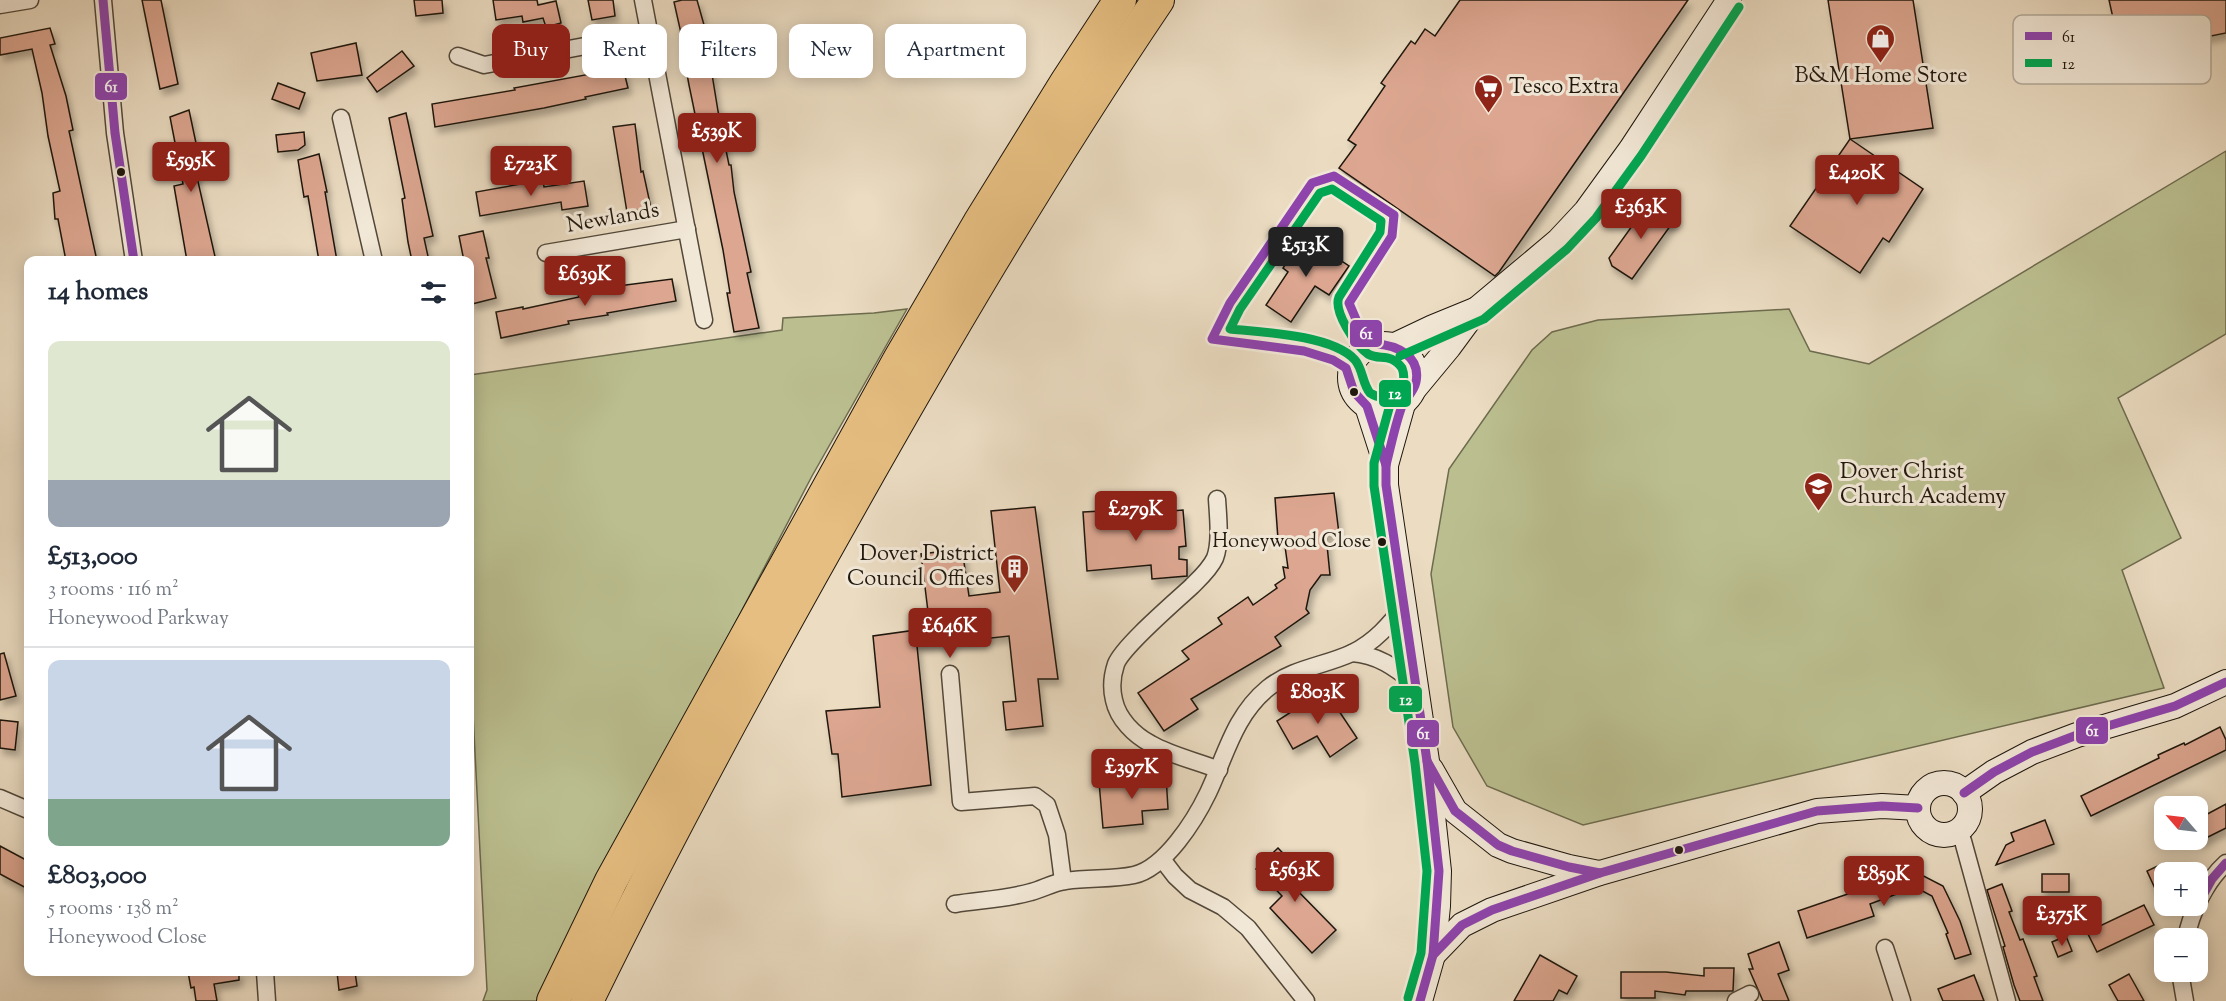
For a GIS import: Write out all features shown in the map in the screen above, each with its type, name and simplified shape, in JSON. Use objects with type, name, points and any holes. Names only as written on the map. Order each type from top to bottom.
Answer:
[{"type":"highway","points":[[554,1001],[611,881],[900,358],[1010,172],[1066,81],[1120,0]]},
{"type":"highway","points":[[587,1001],[660,855],[790,614],[924,374],[1006,236],[1158,0]]},
{"type":"street","points":[[0,5],[30,0]]},
{"type":"street","points":[[103,0],[115,133],[133,256]]},
{"type":"street","name":"Newlands","points":[[643,0],[647,24]]},
{"type":"street","points":[[1367,406],[1385,410],[1409,396],[1477,309],[1558,241],[1586,211],[1631,149],[1730,0]]},
{"type":"street","points":[[458,56],[484,65],[582,47]]},
{"type":"street","name":"Newlands","points":[[658,78],[704,320]]},
{"type":"street","points":[[341,118],[373,256]]},
{"type":"street","name":"Newlands","points":[[546,253],[687,229]]},
{"type":"street","points":[[1395,345],[1477,309]]},
{"type":"street","points":[[1386,465],[1417,377],[1413,360],[1406,352],[1395,345],[1385,343],[1365,347],[1353,363],[1350,382],[1354,392],[1367,406],[1386,465],[1386,485],[1427,761],[1439,871],[1438,906],[1433,956],[1420,1001]]},
{"type":"street","points":[[1218,499],[1219,524],[1214,560],[1202,576],[1129,646],[1117,662],[1112,677],[1112,692],[1115,705],[1123,719],[1141,738],[1152,745],[1219,770]]},
{"type":"street","points":[[955,904],[1030,893],[1063,881],[1135,875],[1162,859],[1188,827],[1204,802],[1240,719],[1269,688],[1299,670],[1352,653],[1383,633],[1405,605]]},
{"type":"street","points":[[1352,653],[1370,655],[1387,662],[1416,684]]},
{"type":"street","points":[[950,675],[962,802],[1035,796],[1047,805],[1057,835],[1063,881]]},
{"type":"street","points":[[1964,793],[1994,772],[2032,752],[2077,735],[2175,706],[2226,682]]},
{"type":"street","points":[[1427,761],[1455,811],[1498,845],[1569,867],[1600,873]]},
{"type":"street","points":[[1940,783],[1949,783],[1958,786],[1964,793],[1970,809],[1964,825],[1958,831],[1942,835],[1928,829],[1923,824],[1918,808],[1924,791],[1940,783]]},
{"type":"street","points":[[0,798],[24,808]]},
{"type":"street","points":[[1433,956],[1462,926],[1492,910],[1600,873],[1817,811],[1882,806],[1918,808]]},
{"type":"street","points":[[1958,831],[1963,841],[2007,1001]]},
{"type":"street","points":[[1162,859],[1190,890],[1223,907],[1248,928],[1306,1001]]},
{"type":"street","points":[[2188,928],[2214,874],[2226,862]]},
{"type":"street","points":[[1885,948],[1902,1001]]},
{"type":"street","points":[[264,976],[267,1001]]},
{"type":"street","points":[[2182,982],[2185,1001]]},
{"type":"green space","name":"Dover Christ Church Academy","points":[[2226,151],[2226,334],[2118,398],[2181,538],[2122,570],[2164,688],[1583,825],[1487,786],[1453,727],[1431,574],[1449,469],[1532,350],[1552,332],[1598,320],[1789,309],[1810,351],[1869,364]]},
{"type":"green space","points":[[907,309],[812,476],[538,1001],[483,1001],[487,990],[474,733],[474,374],[782,330],[783,318]]},
{"type":"building","points":[[142,0],[161,0],[178,84],[160,89]]},
{"type":"building","points":[[414,0],[442,0],[443,13],[416,16]]},
{"type":"building","points":[[493,0],[537,0],[538,5],[556,1],[561,23],[545,24],[543,18],[523,22],[522,16],[496,20]]},
{"type":"building","points":[[588,0],[613,0],[615,16],[592,20]]},
{"type":"building","points":[[697,0],[704,24],[679,24],[674,2]]},
{"type":"building","name":"Tesco Extra","points":[[1460,0],[1688,0],[1495,276],[1339,168],[1356,145],[1348,140],[1385,86],[1381,83],[1411,41],[1415,44],[1425,29],[1435,36]]},
{"type":"building","name":"B&M Home Store","points":[[1828,0],[1913,0],[1933,128],[1850,139]]},
{"type":"building","points":[[2109,0],[2226,0],[2226,33],[2211,36],[2211,15],[2112,15]]},
{"type":"building","points":[[50,28],[55,44],[50,45],[66,96],[73,130],[69,131],[96,256],[65,256],[58,219],[55,219],[53,193],[60,191],[32,49],[0,55],[0,38]]},
{"type":"building","points":[[356,43],[362,75],[317,81],[311,53]]},
{"type":"building","points":[[402,51],[414,66],[377,92],[367,78]]},
{"type":"building","points":[[582,76],[582,78],[626,78],[628,88],[544,108],[435,127],[432,104]]},
{"type":"building","points":[[688,78],[713,78],[751,272],[747,273],[759,328],[734,332],[723,250]]},
{"type":"building","points":[[278,83],[305,93],[299,109],[272,99]]},
{"type":"building","points":[[189,110],[200,162],[194,164],[215,256],[186,256],[174,186],[183,184],[170,117]]},
{"type":"building","points":[[406,113],[433,236],[424,238],[428,256],[411,256],[402,199],[405,198],[389,118]]},
{"type":"building","points":[[635,124],[641,172],[643,171],[651,208],[627,212],[613,127]]},
{"type":"building","points":[[304,132],[305,145],[298,150],[278,152],[276,135]]},
{"type":"building","points":[[1850,139],[1923,189],[1889,242],[1883,238],[1860,273],[1790,226]]},
{"type":"building","points":[[319,154],[336,256],[318,256],[308,196],[304,197],[298,160]]},
{"type":"building","points":[[543,180],[544,187],[584,181],[588,206],[562,210],[561,202],[480,216],[476,192]]},
{"type":"building","points":[[1650,201],[1676,218],[1632,279],[1612,266],[1609,258]]},
{"type":"building","points":[[483,231],[489,258],[486,258],[496,298],[474,304],[474,256],[463,256],[459,236]]},
{"type":"building","points":[[1304,236],[1349,266],[1329,295],[1315,286],[1291,322],[1266,305],[1288,272],[1283,268]]},
{"type":"building","points":[[672,279],[676,301],[568,321],[569,324],[501,338],[496,312],[523,307],[523,309],[618,286]]},
{"type":"building","points":[[1334,493],[1339,534],[1326,535],[1330,575],[1321,575],[1310,590],[1306,609],[1309,613],[1275,637],[1281,646],[1191,699],[1198,709],[1164,731],[1138,693],[1189,659],[1182,651],[1222,624],[1218,618],[1248,597],[1253,605],[1277,588],[1275,585],[1285,578],[1283,567],[1288,568],[1284,539],[1278,539],[1275,498]]},
{"type":"building","points":[[1035,507],[1058,679],[1038,679],[1043,726],[1006,730],[1003,702],[1016,701],[1009,636],[917,646],[931,785],[842,797],[838,754],[832,754],[826,711],[880,707],[873,636],[930,628],[921,554],[962,549],[969,596],[1000,592],[991,511]]},
{"type":"building","points":[[1122,510],[1122,515],[1183,510],[1186,546],[1179,547],[1179,559],[1187,560],[1187,576],[1152,579],[1151,565],[1087,571],[1083,512]]},
{"type":"building","points":[[4,653],[16,696],[0,700],[0,654]]},
{"type":"building","points":[[1325,690],[1357,738],[1330,757],[1317,736],[1293,749],[1277,721]]},
{"type":"building","points":[[0,720],[18,722],[15,750],[0,748]]},
{"type":"building","points":[[2220,727],[2226,740],[2226,750],[2091,816],[2081,796],[2159,758],[2158,755],[2184,743],[2185,745]]},
{"type":"building","points":[[1166,776],[1168,809],[1142,811],[1143,824],[1103,828],[1099,782]]},
{"type":"building","points":[[2226,804],[2226,828],[2208,837],[2208,814]]},
{"type":"building","points":[[2045,820],[2054,844],[1996,865],[2006,845],[2014,841],[2011,833]]},
{"type":"building","points":[[0,846],[24,859],[24,887],[0,874]]},
{"type":"building","points":[[1278,848],[1302,873],[1291,884],[1336,930],[1312,953],[1270,908],[1282,896],[1256,869]]},
{"type":"building","points":[[1897,864],[1902,875],[1914,871],[1943,886],[1960,921],[1971,954],[1955,959],[1946,934],[1948,933],[1932,896],[1915,887],[1870,904],[1874,916],[1807,938],[1798,911],[1877,884],[1873,872]]},
{"type":"building","points":[[2154,868],[2154,886],[2147,871]]},
{"type":"building","points":[[2042,874],[2069,874],[2069,892],[2042,892]]},
{"type":"building","points":[[2002,884],[2012,911],[2009,912],[2020,940],[2023,939],[2037,976],[2034,977],[2043,1001],[2020,1001],[2014,985],[2003,947],[2005,946],[1987,890]]},
{"type":"building","points":[[2144,905],[2154,925],[2097,952],[2087,932]]},
{"type":"building","points":[[2066,936],[2072,951],[2058,957],[2052,942]]},
{"type":"building","points":[[1779,942],[1789,970],[1778,974],[1789,1001],[1763,1001],[1749,969],[1753,969],[1748,954]]},
{"type":"building","points":[[1540,955],[1577,976],[1567,994],[1559,990],[1553,1001],[1514,1001]]},
{"type":"building","points":[[1704,968],[1734,968],[1733,991],[1686,991],[1685,995],[1655,991],[1655,998],[1621,998],[1621,972],[1666,972],[1704,976]]},
{"type":"building","points":[[2129,974],[2144,1001],[2118,1001],[2109,985]]},
{"type":"building","points":[[1974,975],[1984,1001],[1943,1001],[1938,989]]},
{"type":"building","points":[[189,976],[239,976],[239,980],[214,984],[217,1001],[196,1001],[194,987],[191,988]]},
{"type":"building","points":[[337,976],[356,976],[357,986],[339,990]]},
{"type":"transit line","name":"61","points":[[103,0],[115,133],[133,256]]},
{"type":"transit line","name":"12","points":[[1400,356],[1484,319],[1567,249],[1596,218],[1641,156],[1739,7]]},
{"type":"transit line","name":"61","points":[[1334,176],[1394,215],[1392,236],[1349,303],[1358,324],[1375,344],[1391,347],[1406,354],[1415,365],[1417,373],[1415,386],[1402,406],[1386,465],[1367,406],[1354,392],[1346,368],[1333,360],[1304,351],[1212,339],[1230,303],[1312,183],[1334,176]]},
{"type":"transit line","name":"12","points":[[1332,189],[1381,221],[1380,232],[1339,297],[1338,303],[1346,327],[1363,350],[1372,356],[1389,358],[1402,368],[1403,382],[1396,393],[1390,396],[1377,396],[1370,393],[1355,360],[1331,345],[1296,336],[1230,329],[1240,309],[1320,193],[1332,189]]},
{"type":"transit line","name":"12","points":[[1391,401],[1374,463],[1374,486],[1415,763],[1427,871],[1421,953],[1408,998]]},
{"type":"transit line","name":"61","points":[[1386,465],[1386,485],[1427,761],[1439,871],[1433,955],[1420,1001]]},
{"type":"transit line","name":"61","points":[[1964,793],[1994,772],[2032,752],[2077,735],[2175,706],[2226,682]]},
{"type":"transit line","name":"61","points":[[1427,761],[1455,811],[1498,845],[1569,867],[1600,873]]},
{"type":"transit line","name":"61","points":[[1433,955],[1462,925],[1492,910],[1600,873],[1817,811],[1882,806],[1918,808]]},
{"type":"transit line","name":"61","points":[[2208,886],[2226,863]]},
{"type":"place","name":"B&M Home Store","points":[[1881,64]]},
{"type":"place","name":"Tesco Extra","points":[[1488,114]]},
{"type":"place","name":"Dover Christ Church Academy","points":[[1819,512]]},
{"type":"place","name":"Honeywood Close","points":[[1382,542]]},
{"type":"place","name":"Dover District Council Offices","points":[[1015,594]]}]
